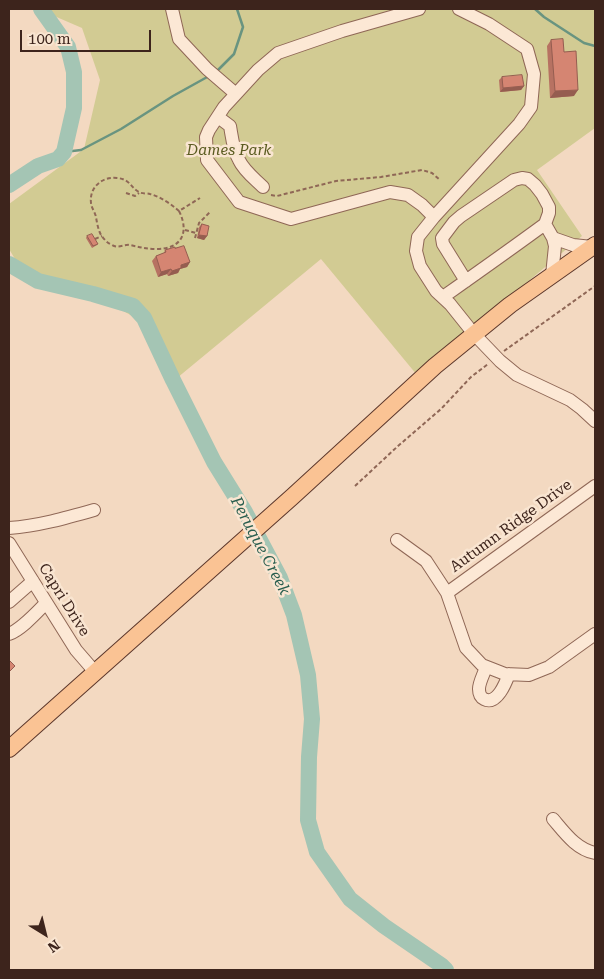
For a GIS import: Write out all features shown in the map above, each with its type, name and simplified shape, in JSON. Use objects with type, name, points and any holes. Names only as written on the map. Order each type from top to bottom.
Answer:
[{"type":"main road","points":[[9,749],[292,497],[430,371],[510,305],[594,246]]},
{"type":"street","points":[[172,9],[179,39],[207,69],[231,90]]},
{"type":"street","points":[[419,9],[342,31],[278,53],[231,90],[224,107],[206,137],[207,160],[239,202],[291,219],[390,192],[408,195],[434,216]]},
{"type":"street","points":[[460,9],[489,24],[527,49],[534,74],[531,107],[519,124],[434,216],[418,237],[416,251],[420,266],[436,290],[497,358],[517,375],[570,400],[595,422]]},
{"type":"street","points":[[218,117],[230,126],[233,144],[239,161],[263,187]]},
{"type":"street","points":[[443,297],[466,281],[545,224],[549,208],[542,194],[528,179],[514,180],[461,216],[442,238],[443,244],[466,281]]},
{"type":"street","points":[[545,224],[553,238],[552,275]]},
{"type":"street","points":[[553,238],[573,245],[594,246]]},
{"type":"street","name":"Autumn Ridge Drive","points":[[446,593],[595,486]]},
{"type":"street","points":[[9,528],[40,524],[94,510]]},
{"type":"street","points":[[398,540],[426,560],[446,593],[466,648],[482,665],[506,674],[529,675],[549,667],[595,634]]},
{"type":"street","name":"Capri Drive","points":[[9,543],[76,650],[95,672]]},
{"type":"street","points":[[9,602],[33,581]]},
{"type":"street","points":[[9,634],[46,603]]},
{"type":"street","points":[[486,666],[479,686],[480,696],[484,699],[493,699],[497,696],[505,687],[509,674]]},
{"type":"street","points":[[552,819],[572,842],[588,852],[595,853]]},
{"type":"path","points":[[263,187],[270,194],[278,196],[336,181],[382,178],[422,170],[432,173],[440,180]]},
{"type":"path","points":[[126,193],[135,196],[139,193],[151,194],[168,202],[179,211],[184,220],[185,230],[182,238],[176,244],[159,249],[146,249],[128,245],[117,247],[111,245],[102,236],[91,204],[91,194],[96,185],[108,178],[119,178],[130,183],[139,193]]},
{"type":"path","points":[[179,211],[200,198]]},
{"type":"path","points":[[195,238],[199,223],[211,211]]},
{"type":"path","points":[[185,230],[196,233]]},
{"type":"path","points":[[95,239],[102,236]]},
{"type":"path","points":[[164,248],[166,254]]},
{"type":"path","points":[[355,486],[441,410],[471,378],[507,348],[595,286]]},
{"type":"green space","name":"Dames Park","points":[[38,9],[595,9],[595,128],[537,170],[582,236],[417,375],[321,259],[177,378],[143,322],[82,288],[24,274],[9,249],[9,204],[84,149],[100,80],[82,28]]},
{"type":"building","points":[[563,39],[564,52],[576,51],[578,90],[555,91],[551,40]]},
{"type":"building","points":[[522,75],[524,86],[503,88],[502,77]]},
{"type":"building","points":[[202,224],[209,226],[207,236],[199,235]]},
{"type":"building","points":[[92,234],[98,244],[93,246],[87,236]]},
{"type":"building","points":[[184,246],[190,262],[181,265],[181,268],[161,272],[156,256],[166,252],[165,250]]},
{"type":"building","points":[[9,660],[15,666],[9,672]]},
{"type":"waterway","name":"Peruque Creek","points":[[9,185],[38,166],[58,159],[64,152],[74,108],[74,72],[68,47],[41,9]]},
{"type":"waterway","points":[[216,72],[234,54],[243,27],[237,9]]},
{"type":"waterway","points":[[535,9],[584,43],[595,46]]},
{"type":"waterway","points":[[64,152],[81,150],[121,129],[209,76]]},
{"type":"waterway","name":"Peruque Creek","points":[[9,264],[38,281],[133,306],[144,318],[214,462],[245,512],[280,578],[294,615],[308,675],[312,719],[308,820],[317,852],[350,899],[446,970]]}]
